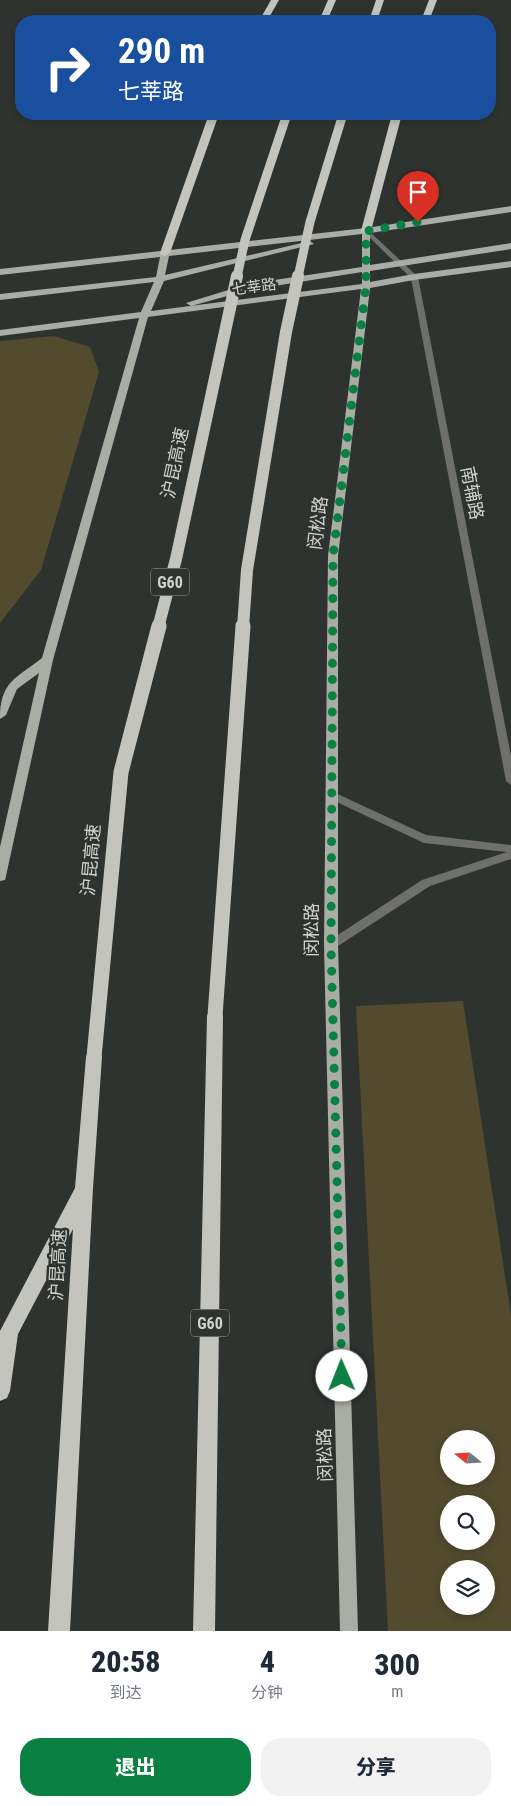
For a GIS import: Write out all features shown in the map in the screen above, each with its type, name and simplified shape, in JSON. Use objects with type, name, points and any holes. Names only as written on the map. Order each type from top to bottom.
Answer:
[{"type":"highway","points":[[266,15],[275,0]]},
{"type":"highway","points":[[326,15],[332,0]]},
{"type":"highway","points":[[375,15],[380,0]]},
{"type":"highway","points":[[426,15],[432,0]]},
{"type":"highway","points":[[165,253],[212,120]]},
{"type":"highway","name":"沪昆高速","points":[[60,1631],[84,1188],[94,1058],[121,772],[176,559],[245,240],[285,120]]},
{"type":"highway","name":"G60","points":[[204,1631],[215,1016],[247,570],[286,332],[310,222],[341,120]]},
{"type":"highway","points":[[366,231],[395,120]]},
{"type":"highway","points":[[0,1391],[10,1332],[84,1188]]},
{"type":"main road","points":[[0,272],[366,231],[511,209]]},
{"type":"main road","points":[[0,297],[160,279],[366,231]]},
{"type":"main road","name":"闵松路","points":[[349,1631],[331,945],[333,556],[366,286],[366,231]]},
{"type":"main road","points":[[144,316],[248,288],[511,246]]},
{"type":"main road","points":[[0,876],[47,660],[144,316],[160,279],[165,253]]},
{"type":"main road","name":"七莘路","points":[[0,333],[144,316],[511,264]]},
{"type":"main road","points":[[0,715],[12,687],[47,660]]},
{"type":"street","points":[[366,231],[414,277]]},
{"type":"street","name":"南辅路","points":[[414,277],[511,781]]},
{"type":"street","points":[[331,795],[424,839],[511,849]]},
{"type":"street","points":[[331,945],[426,883],[511,855]]},
{"type":"shaded area","points":[[54,336],[90,347],[99,372],[41,570],[0,623],[0,341]]},
{"type":"shaded area","points":[[463,1001],[511,1315],[511,1631],[388,1631],[356,1006]]},
{"type":"route","points":[[342,1376],[331,945],[333,556],[366,286],[366,231],[418,222]]}]
